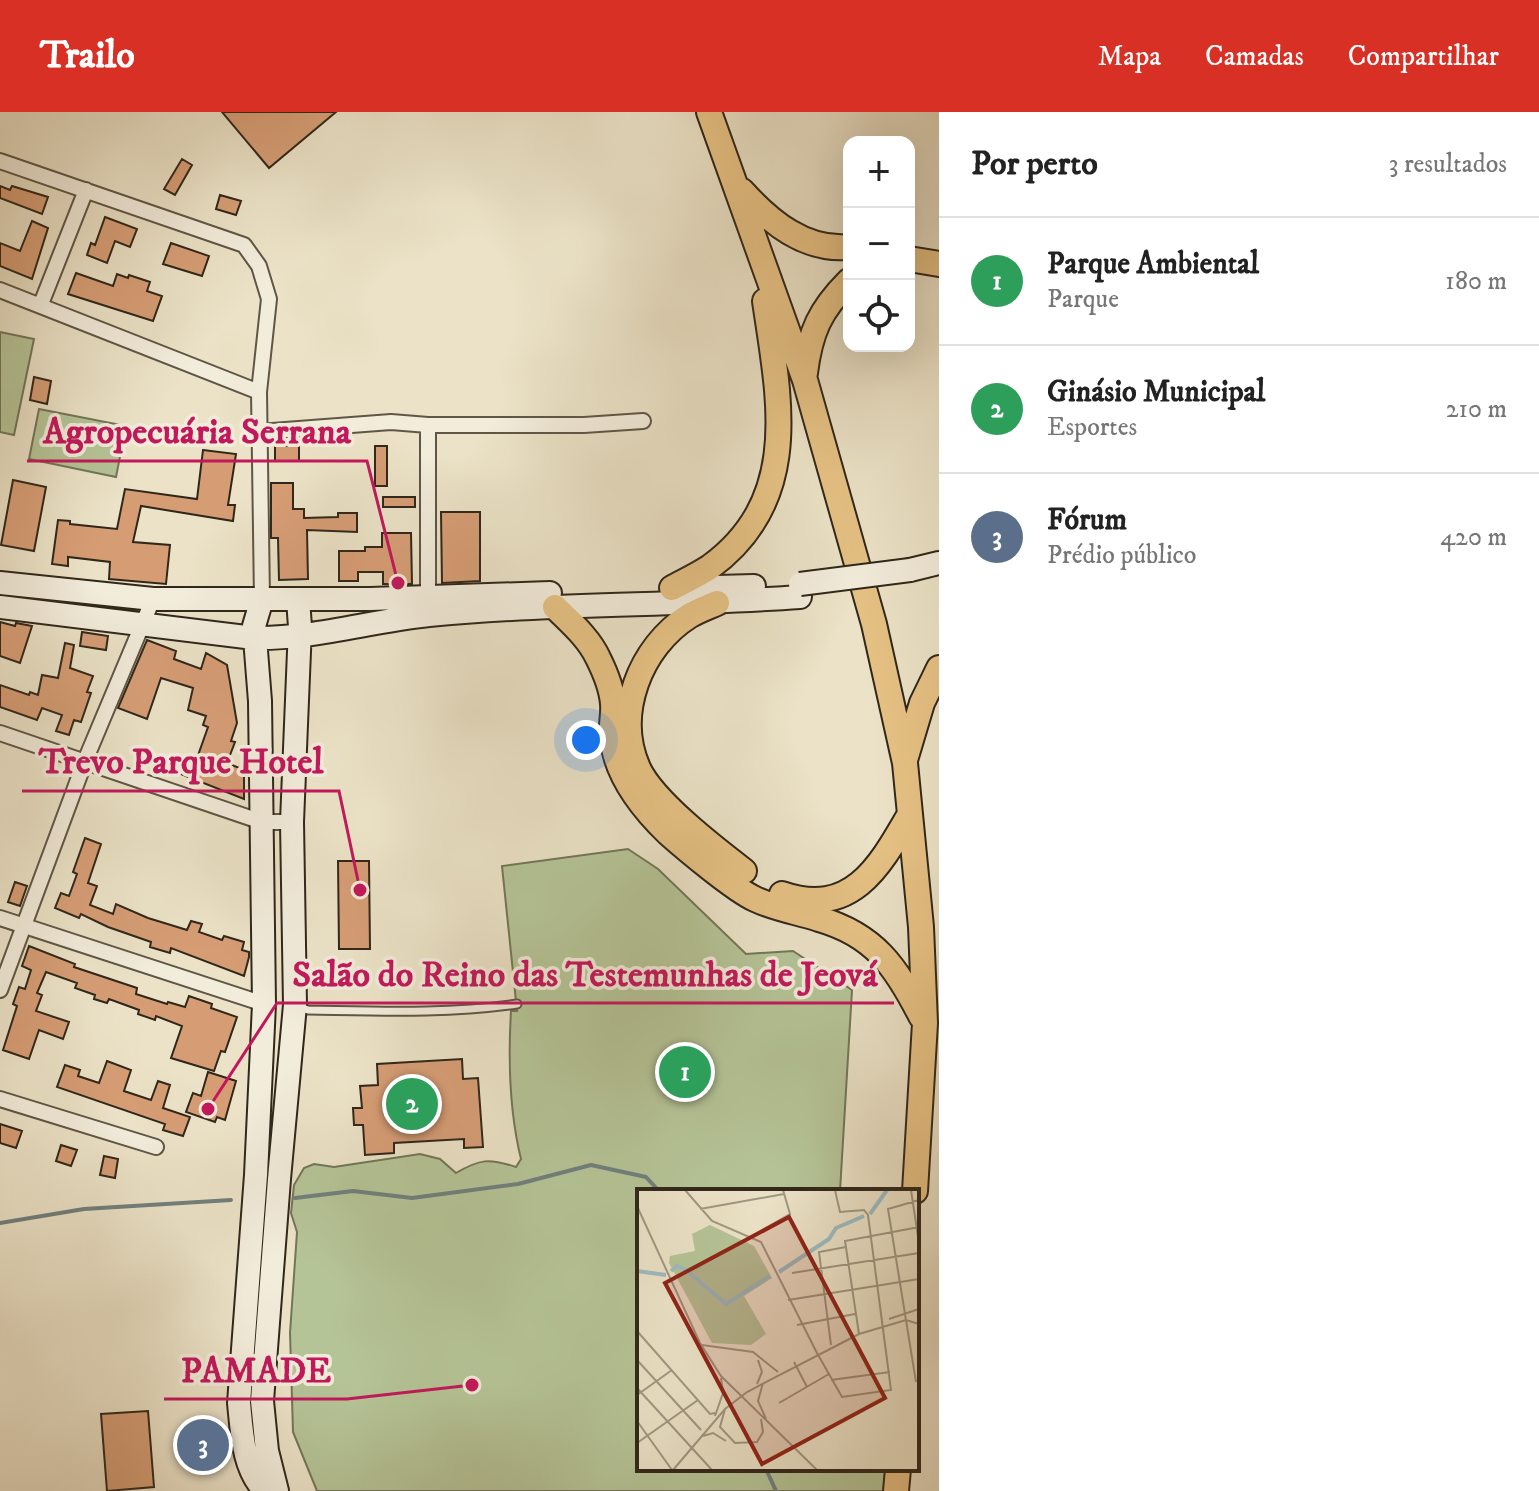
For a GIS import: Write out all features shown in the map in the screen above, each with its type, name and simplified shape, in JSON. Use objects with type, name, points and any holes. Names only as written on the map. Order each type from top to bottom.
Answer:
[{"type":"highway","points":[[709,112],[805,380],[874,624],[905,763],[921,927],[925,1023],[915,1189]]},
{"type":"highway","points":[[735,183],[779,227],[814,244],[843,247]]},
{"type":"highway","points":[[915,245],[939,247]]},
{"type":"highway","points":[[757,247],[779,405],[780,438],[776,466],[765,499],[737,541],[676,595],[620,675],[613,702],[612,735],[618,765],[638,800],[669,834],[751,897],[774,908],[853,931],[881,952],[901,976],[925,1023]]},
{"type":"highway","points":[[915,260],[939,264]]},
{"type":"highway","points":[[805,380],[814,327],[843,287]]},
{"type":"highway","points":[[676,595],[709,596]]},
{"type":"highway","points":[[709,596],[664,637],[650,654],[636,680],[630,716],[630,743],[638,770],[660,799],[755,880],[784,896],[814,900],[843,895],[867,879],[884,859],[910,814]]},
{"type":"highway","points":[[555,607],[577,628],[598,656],[613,702]]},
{"type":"highway","points":[[905,763],[922,703],[939,668]]},
{"type":"highway","points":[[896,1491],[898,1471]]},
{"type":"main road","points":[[910,576],[939,563]]},
{"type":"main road","points":[[709,596],[800,590],[910,576],[939,576]]},
{"type":"main road","points":[[0,583],[153,599],[370,599],[428,605],[555,607],[676,595]]},
{"type":"main road","points":[[0,607],[254,638],[300,638],[369,623],[428,605],[676,595]]},
{"type":"main road","points":[[191,629],[193,599]]},
{"type":"main road","points":[[262,599],[254,626],[254,638],[260,701],[264,1004],[256,1175],[239,1403],[241,1432],[249,1464],[265,1491]]},
{"type":"main road","points":[[277,1491],[267,1451],[262,1401],[295,1005],[292,822],[300,638],[298,599]]},
{"type":"main road","points":[[369,623],[370,599]]},
{"type":"main road","points":[[260,701],[296,699]]},
{"type":"main road","points":[[264,1004],[295,1005]]},
{"type":"main road","points":[[256,1175],[279,1179]]},
{"type":"street","points":[[0,161],[244,245],[259,266],[269,299],[259,392],[262,599]]},
{"type":"street","points":[[41,304],[86,190]]},
{"type":"street","points":[[0,290],[259,392]]},
{"type":"street","points":[[259,432],[391,422],[428,425],[584,425],[643,421]]},
{"type":"street","points":[[428,425],[428,605]]},
{"type":"street","points":[[0,990],[85,761],[153,599]]},
{"type":"street","points":[[0,733],[262,822],[292,822]]},
{"type":"street","points":[[0,918],[264,1004]]},
{"type":"street","points":[[0,1099],[156,1147]]},
{"type":"lane","points":[[295,1005],[308,1010],[398,1011],[480,1009],[517,1004]]},
{"type":"green space","points":[[0,332],[34,339],[14,435],[0,432]]},
{"type":"green space","points":[[39,409],[126,426],[116,477],[29,459]]},
{"type":"green space","points":[[628,849],[658,869],[746,954],[793,951],[852,990],[840,1189],[637,1189],[637,1471],[885,1471],[887,1491],[317,1491],[293,1432],[290,1333],[297,1232],[291,1213],[294,1185],[304,1168],[314,1164],[334,1167],[420,1154],[440,1159],[456,1173],[485,1161],[516,1167],[521,1159],[510,1085],[510,1048],[511,1011],[517,1011],[502,866]]},
{"type":"building","points":[[222,112],[336,112],[269,168]]},
{"type":"building","points":[[182,159],[192,165],[175,195],[164,189]]},
{"type":"building","points":[[0,186],[10,190],[12,186],[48,197],[42,214],[0,198]]},
{"type":"building","points":[[220,195],[241,201],[236,215],[216,209]]},
{"type":"building","points":[[105,217],[137,229],[130,247],[115,241],[107,263],[87,255],[91,243],[95,245]]},
{"type":"building","points":[[32,221],[48,228],[32,279],[0,266],[0,243],[20,251]]},
{"type":"building","points":[[171,243],[209,256],[202,276],[163,264]]},
{"type":"building","points":[[76,273],[113,286],[117,274],[150,282],[147,291],[162,296],[153,321],[68,294]]},
{"type":"building","points":[[34,377],[51,381],[47,404],[30,400]]},
{"type":"building","points":[[275,446],[299,446],[299,461],[275,461]]},
{"type":"building","points":[[375,446],[387,446],[387,486],[375,486]]},
{"type":"building","points":[[203,450],[236,454],[228,505],[235,505],[233,521],[141,506],[133,542],[170,545],[166,584],[109,579],[110,562],[68,557],[68,566],[52,564],[58,520],[117,529],[125,489],[197,499]]},
{"type":"building","points":[[13,480],[46,487],[34,551],[1,545]]},
{"type":"building","points":[[271,483],[293,483],[293,509],[304,509],[304,518],[357,513],[357,532],[307,530],[308,579],[279,580],[278,538],[271,538]]},
{"type":"building","points":[[383,497],[415,497],[415,507],[383,507]]},
{"type":"building","points":[[441,512],[480,512],[480,581],[442,583]]},
{"type":"building","points":[[382,533],[411,533],[412,584],[383,584],[383,572],[358,572],[358,581],[339,581],[339,551],[365,551],[365,547],[382,547]]},
{"type":"building","points":[[0,622],[32,626],[20,663],[0,656]]},
{"type":"building","points":[[82,632],[108,636],[106,650],[80,646]]},
{"type":"building","points":[[147,640],[176,651],[174,659],[201,669],[206,653],[227,665],[237,723],[231,741],[235,742],[227,763],[244,770],[244,799],[173,771],[178,755],[196,761],[208,727],[203,725],[206,716],[188,710],[193,688],[161,678],[147,719],[118,708]]},
{"type":"building","points":[[65,643],[74,645],[70,668],[93,676],[81,722],[74,720],[69,735],[56,731],[62,715],[42,708],[37,720],[0,707],[0,685],[38,695],[42,675],[58,678]]},
{"type":"building","points":[[85,838],[101,844],[88,883],[97,886],[90,905],[113,914],[116,904],[187,930],[191,921],[202,924],[199,932],[222,940],[224,936],[244,942],[242,950],[249,952],[249,957],[244,976],[171,948],[170,953],[150,947],[151,942],[81,914],[79,918],[55,908],[61,893],[69,896],[77,874],[73,872]]},
{"type":"building","points":[[338,861],[369,861],[370,949],[339,949]]},
{"type":"building","points":[[15,882],[27,886],[20,906],[8,902]]},
{"type":"building","points":[[29,946],[75,964],[74,967],[137,988],[136,994],[185,1007],[189,996],[237,1017],[225,1052],[221,1051],[214,1071],[171,1058],[182,1026],[156,1016],[155,1020],[138,1014],[139,1010],[109,999],[107,1003],[94,999],[95,995],[75,988],[77,983],[46,972],[37,993],[42,995],[36,1011],[69,1022],[63,1039],[39,1030],[29,1059],[3,1050],[17,1006],[13,1004],[19,987],[25,989],[31,970],[22,966]]},
{"type":"building","points":[[462,1059],[463,1079],[478,1078],[483,1147],[464,1148],[464,1139],[394,1143],[394,1153],[365,1155],[363,1125],[354,1125],[353,1108],[362,1108],[360,1086],[378,1085],[377,1064]]},
{"type":"building","points":[[107,1061],[131,1070],[124,1091],[151,1100],[158,1081],[170,1085],[163,1108],[190,1117],[183,1136],[163,1130],[165,1124],[57,1087],[65,1065],[80,1070],[78,1076],[99,1083]]},
{"type":"building","points":[[208,1072],[236,1081],[225,1120],[217,1117],[215,1122],[186,1112],[193,1093],[201,1096]]},
{"type":"building","points":[[0,1124],[22,1131],[16,1148],[0,1143]]},
{"type":"building","points":[[61,1145],[77,1150],[71,1166],[56,1161]]},
{"type":"building","points":[[104,1156],[118,1159],[115,1178],[100,1175]]},
{"type":"building","points":[[148,1411],[154,1487],[107,1491],[101,1414]]},
{"type":"waterway","points":[[295,1198],[353,1191],[412,1198],[518,1184],[591,1165],[646,1177],[657,1189]]},
{"type":"waterway","points":[[0,1223],[84,1209],[231,1200]]},
{"type":"waterway","points":[[767,1471],[776,1491]]},
{"type":"place","name":"Agropecuária Serrana","points":[[398,583]]},
{"type":"place","name":"Trevo Parque Hotel","points":[[360,890]]},
{"type":"place","name":"Parque Ambiental","points":[[685,1072]]},
{"type":"place","name":"Ginásio Municipal","points":[[412,1104]]},
{"type":"place","name":"Salão do Reino das Testemunhas de Jeová","points":[[208,1109]]},
{"type":"place","name":"PAMADE","points":[[472,1385]]},
{"type":"place","name":"Fórum","points":[[203,1445]]}]
